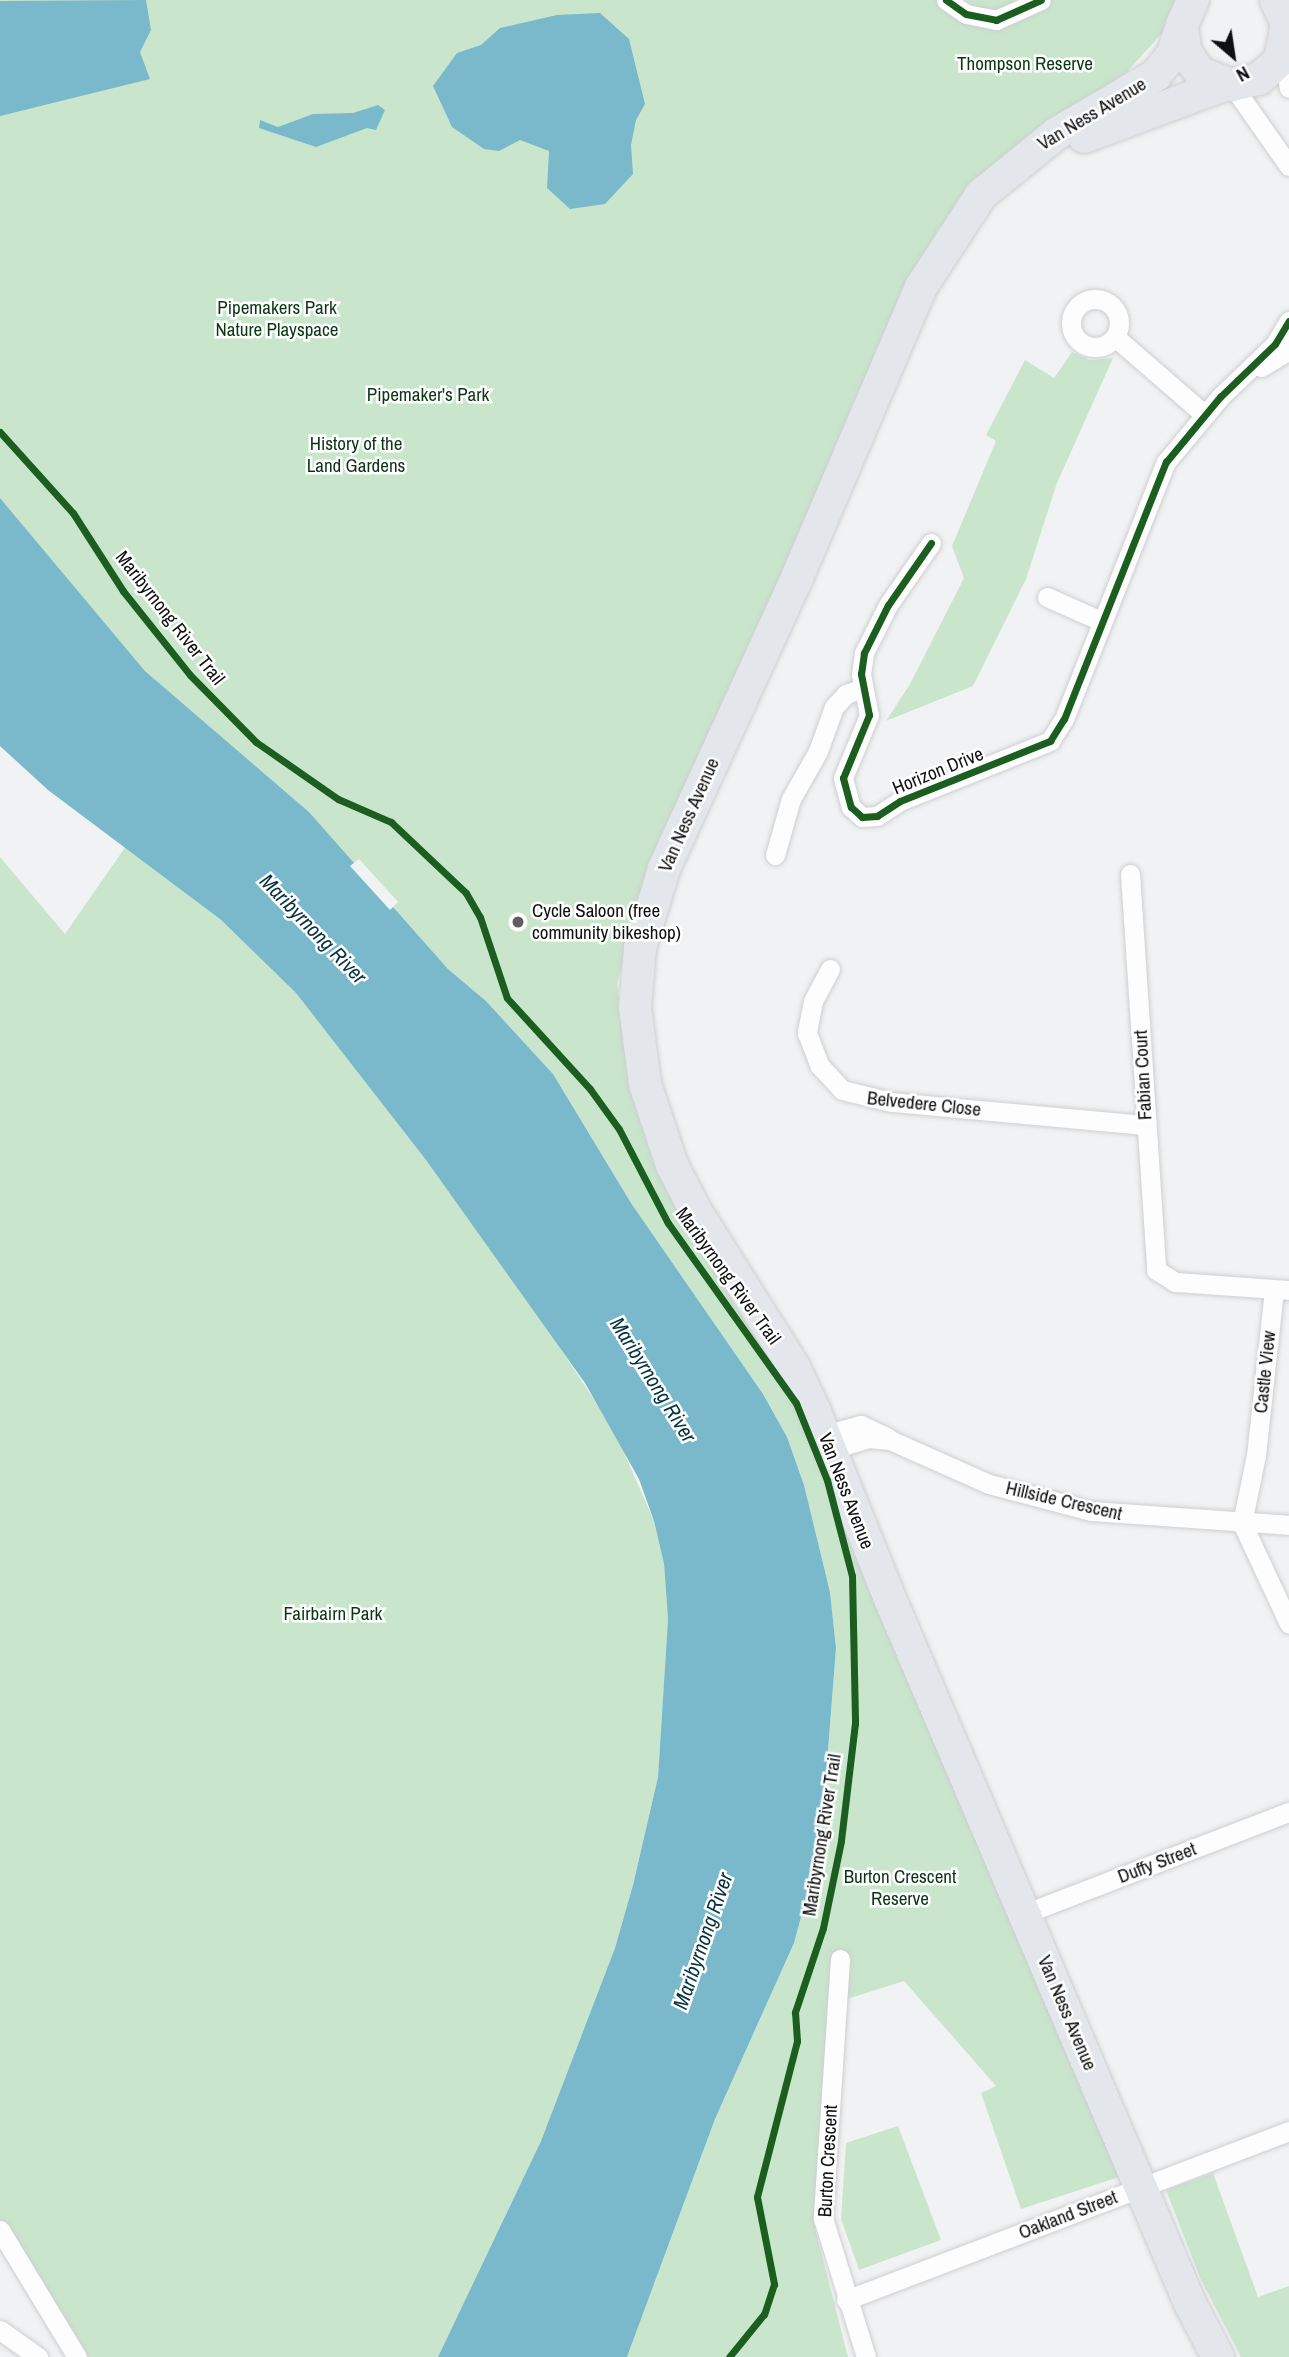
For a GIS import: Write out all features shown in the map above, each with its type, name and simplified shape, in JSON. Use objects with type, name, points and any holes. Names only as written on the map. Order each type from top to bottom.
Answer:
[{"type":"main road","points":[[1276,0],[1287,24],[1287,41]]},
{"type":"main road","points":[[1185,10],[1191,63],[1228,85]]},
{"type":"main road","name":"Van Ness Avenue","points":[[1185,10],[1166,66],[1143,84],[1079,119],[1004,173],[962,220],[938,261],[900,330],[797,578],[664,869],[646,922],[636,977],[637,1044],[645,1084],[672,1165],[695,1210],[793,1367],[828,1443],[1024,1914],[1190,2303],[1218,2357]]},
{"type":"main road","name":"Van Ness Avenue","points":[[938,261],[993,199],[1053,152],[1133,116],[1228,85],[1259,79],[1271,71],[1287,41]]},
{"type":"main road","name":"Van Ness Avenue","points":[[1190,2303],[1205,2357]]},
{"type":"street","points":[[946,0],[966,14],[996,20],[1041,0]]},
{"type":"street","points":[[1287,41],[1289,88]]},
{"type":"street","points":[[1228,85],[1289,166]]},
{"type":"street","name":"Horizon Drive","points":[[931,544],[872,634],[862,681],[868,719],[846,766],[844,783],[853,810],[871,818],[901,801],[1050,741],[1064,719],[1099,620],[1166,462],[1204,414],[1275,344],[1289,321]]},
{"type":"street","points":[[1115,337],[1204,414]]},
{"type":"street","name":"Horizon Drive","points":[[1204,414],[1255,371],[1289,350]]},
{"type":"street","points":[[1047,597],[1099,620]]},
{"type":"street","points":[[775,855],[791,799],[821,743],[839,700],[862,681]]},
{"type":"street","name":"Fabian Court","points":[[1130,874],[1146,1125],[1160,1276],[1183,1283],[1282,1290]]},
{"type":"street","name":"Belvedere Close","points":[[830,969],[813,1001],[807,1033],[818,1065],[842,1090],[892,1102],[1146,1125]]},
{"type":"street","name":"Castle View","points":[[1282,1290],[1256,1455],[1257,1524],[1272,1580],[1289,1624]]},
{"type":"street","name":"Hillside Crescent","points":[[828,1443],[868,1438],[890,1440],[989,1484],[1091,1511],[1289,1525]]},
{"type":"street","name":"Duffy Street","points":[[1024,1914],[1289,1812]]},
{"type":"street","name":"Burton Crescent","points":[[840,1959],[823,2218],[846,2300],[866,2357]]},
{"type":"street","name":"Oakland Street","points":[[846,2300],[1289,2131]]},
{"type":"street","points":[[0,2230],[77,2357]]},
{"type":"street","points":[[0,2330],[38,2357]]},
{"type":"green space","name":"Pipemaker's Park","points":[[0,0],[1181,0],[1164,31],[1126,73],[1001,159],[937,231],[852,406],[747,660],[648,869],[617,984],[629,1073],[656,1163],[806,1415],[850,1533],[1119,2177],[1021,2209],[981,2093],[996,2086],[904,1981],[828,2005],[815,2228],[848,2357],[627,2357],[715,2119],[794,1943],[807,1895],[824,1801],[836,1648],[830,1592],[804,1485],[787,1437],[763,1394],[631,1203],[553,1074],[486,1001],[448,969],[309,812],[145,671],[0,498]]},
{"type":"green space","points":[[1072,352],[1090,360],[1113,358],[1057,483],[1026,579],[973,686],[886,721],[910,684],[964,578],[952,546],[996,441],[986,435],[1025,360],[1054,378]]},
{"type":"green space","name":"Fairbairn Park","points":[[126,846],[220,919],[296,993],[426,1160],[549,1331],[615,1432],[654,1521],[664,1564],[668,1619],[658,1777],[633,1885],[615,1948],[541,2141],[438,2357],[79,2357],[0,2226],[0,857],[65,934]]},
{"type":"green space","points":[[898,2126],[941,2240],[859,2270],[841,2219],[846,2143]]},
{"type":"green space","points":[[1213,2173],[1258,2297],[1289,2286],[1289,2357],[1241,2357],[1201,2280],[1166,2190]]},
{"type":"water","points":[[146,0],[151,30],[140,52],[150,79],[0,116],[0,1]]},
{"type":"water","points":[[600,13],[629,39],[645,104],[636,120],[631,145],[633,174],[605,204],[570,209],[547,188],[549,151],[520,140],[499,151],[484,149],[452,127],[433,86],[457,53],[481,45],[500,28],[557,15]]},
{"type":"water","points":[[378,105],[385,110],[376,130],[367,128],[316,147],[259,128],[260,120],[278,127],[313,114],[353,113]]},
{"type":"water","name":"Maribyrnong River","points":[[0,498],[145,671],[309,812],[448,969],[486,1001],[553,1074],[631,1203],[763,1394],[787,1437],[804,1485],[830,1592],[836,1648],[824,1801],[807,1895],[794,1943],[715,2119],[627,2357],[438,2357],[541,2141],[615,1948],[633,1885],[658,1777],[668,1619],[664,1564],[654,1521],[639,1479],[585,1383],[426,1160],[296,993],[220,919],[48,790],[0,746]]},
{"type":"pier","points":[[359,859],[398,902],[390,910],[350,866]]},
{"type":"cycle path","points":[[946,0],[966,14],[996,20],[1041,0]]},
{"type":"cycle path","points":[[931,543],[888,605],[864,653],[861,674],[869,715],[843,778],[851,807],[862,817],[877,816],[900,801],[1050,741],[1064,719],[1166,462],[1220,397],[1275,344],[1289,321]]},
{"type":"cycle path","name":"Maribyrnong River Trail","points":[[0,432],[73,513],[123,591],[190,675],[256,742],[338,799],[391,822],[466,893],[480,917],[507,998],[590,1089],[619,1129],[668,1223],[796,1403],[827,1480],[852,1576],[855,1723],[841,1841],[823,1928],[795,2012],[797,2041],[757,2197],[774,2284],[764,2314],[729,2357]]},
{"type":"place","name":"Cycle Saloon (free community bikeshop)","points":[[518,922]]},
{"type":"park label","name":"Thompson Reserve","points":[[1025,64]]},
{"type":"park label","name":"Pipemakers Park Nature Playspace","points":[[277,319]]},
{"type":"park label","name":"History of the Land Gardens","points":[[356,455]]},
{"type":"park label","name":"Burton Crescent Reserve","points":[[900,1888]]}]
